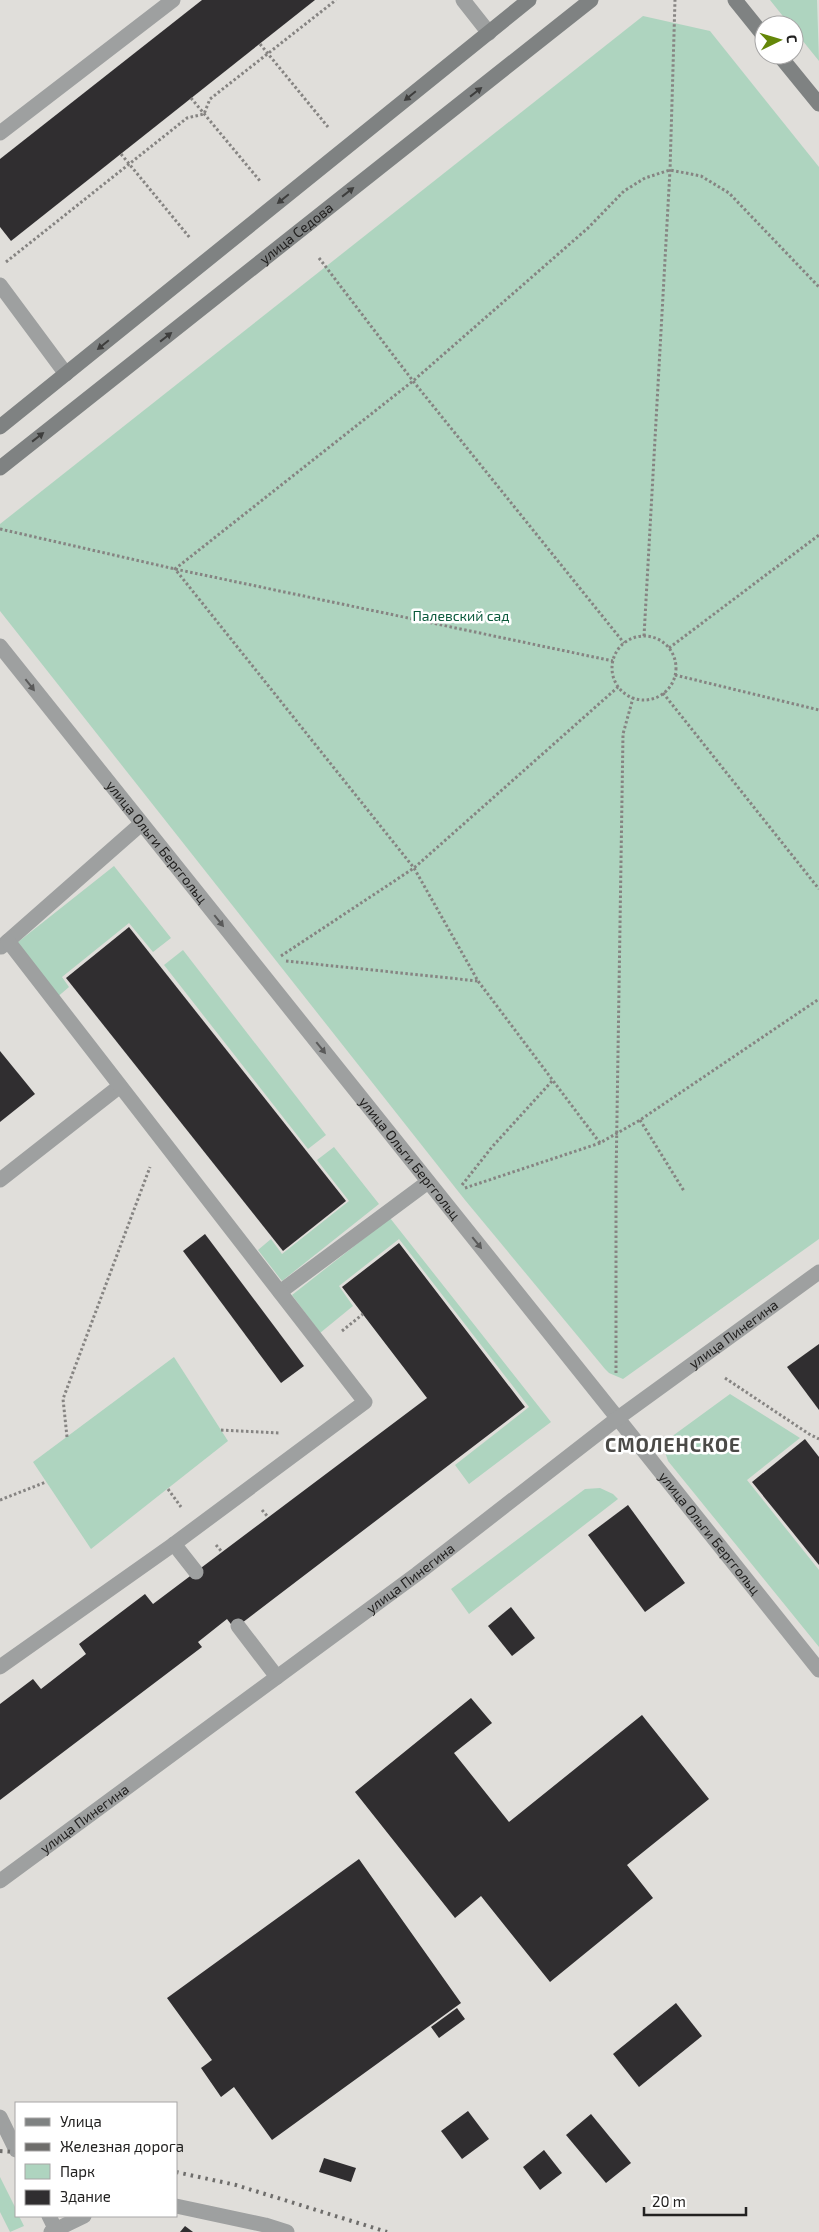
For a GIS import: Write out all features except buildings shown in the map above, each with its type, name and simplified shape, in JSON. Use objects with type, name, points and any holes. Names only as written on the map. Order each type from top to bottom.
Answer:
[{"type":"main road","points":[[0,427],[530,0]]},
{"type":"main road","name":"улица Седова","points":[[0,468],[591,0]]},
{"type":"main road","points":[[735,0],[754,24]]},
{"type":"main road","points":[[787,65],[819,104]]},
{"type":"street","points":[[0,133],[172,0]]},
{"type":"street","points":[[463,0],[489,32]]},
{"type":"street","points":[[0,286],[66,374]]},
{"type":"street","name":"улица Ольги Берггольц","points":[[0,646],[819,1670]]},
{"type":"street","points":[[0,1667],[174,1544],[365,1402],[161,1138],[4,944],[141,824]]},
{"type":"street","points":[[0,1180],[120,1086]]},
{"type":"street","points":[[280,1292],[428,1182]]},
{"type":"street","name":"улица Пинегина","points":[[0,1881],[417,1574],[618,1418],[819,1272]]},
{"type":"street","points":[[174,1544],[196,1572]]},
{"type":"street","points":[[238,1626],[277,1677]]},
{"type":"street","points":[[0,2117],[15,2148]]},
{"type":"street","points":[[178,2206],[265,2225],[287,2232]]},
{"type":"street","points":[[49,2217],[55,2231],[82,2217]]},
{"type":"path","points":[[204,114],[210,99],[336,0]]},
{"type":"path","points":[[644,636],[670,170],[675,0]]},
{"type":"path","points":[[260,44],[328,127]]},
{"type":"path","points":[[191,98],[260,181]]},
{"type":"path","points":[[0,267],[187,118],[204,114]]},
{"type":"path","points":[[121,154],[190,238]]},
{"type":"path","points":[[174,568],[413,381],[588,228],[624,191],[645,178],[670,170],[701,176],[729,193],[819,287]]},
{"type":"path","points":[[319,258],[413,381],[624,643]]},
{"type":"path","points":[[0,529],[613,661]]},
{"type":"path","points":[[669,648],[819,535]]},
{"type":"path","points":[[174,568],[414,868],[478,981],[600,1143]]},
{"type":"path","points":[[644,636],[662,642],[674,656],[675,675],[671,685],[663,694],[649,700],[633,698],[618,687],[612,670],[613,661],[624,643],[633,638],[644,636]]},
{"type":"path","points":[[675,675],[819,710]]},
{"type":"path","points":[[478,981],[275,960],[414,868],[618,687]]},
{"type":"path","points":[[663,694],[819,889]]},
{"type":"path","points":[[616,1378],[616,1133],[623,734],[633,698]]},
{"type":"path","points":[[554,1080],[492,1147],[458,1190],[600,1143],[640,1120],[819,999]]},
{"type":"path","points":[[640,1120],[684,1191]]},
{"type":"path","points":[[67,1437],[63,1399],[161,1138]]},
{"type":"path","points":[[726,1378],[819,1439]]},
{"type":"path","points":[[221,1430],[321,1435]]},
{"type":"path","points":[[0,1500],[46,1482]]},
{"type":"green space","points":[[770,0],[817,0],[819,61],[804,42],[804,15],[782,15]]},
{"type":"green space","name":"Палевский сад","points":[[643,16],[710,31],[819,167],[819,1239],[623,1379],[609,1373],[605,1369],[465,1200],[0,611],[0,524]]},
{"type":"green space","points":[[114,866],[171,938],[153,952],[129,923],[62,977],[69,987],[55,999],[13,946]]},
{"type":"green space","points":[[183,950],[326,1135],[308,1149],[164,965]]},
{"type":"green space","points":[[334,1147],[379,1204],[282,1281],[258,1250],[271,1239],[282,1254],[349,1201],[317,1160]]},
{"type":"green space","points":[[390,1218],[551,1422],[469,1484],[455,1465],[529,1407],[399,1239],[339,1286],[353,1306],[320,1333],[292,1295]]},
{"type":"green space","points":[[174,1357],[228,1441],[91,1549],[33,1462]]},
{"type":"green space","points":[[730,1394],[800,1438],[747,1480],[819,1570],[819,1647],[668,1461],[664,1449],[667,1440]]},
{"type":"green space","points":[[600,1488],[613,1494],[618,1499],[469,1614],[451,1589],[585,1489]]},
{"type":"green space","points":[[0,2177],[15,2207],[15,2217],[20,2217],[24,2226],[10,2232],[0,2212]]},
{"type":"railway","points":[[0,2151],[15,2152]]},
{"type":"railway","points":[[178,2172],[236,2185],[387,2232]]},
{"type":"district","name":"СМОЛЕНСКОЕ","points":[[673,1445]]}]
